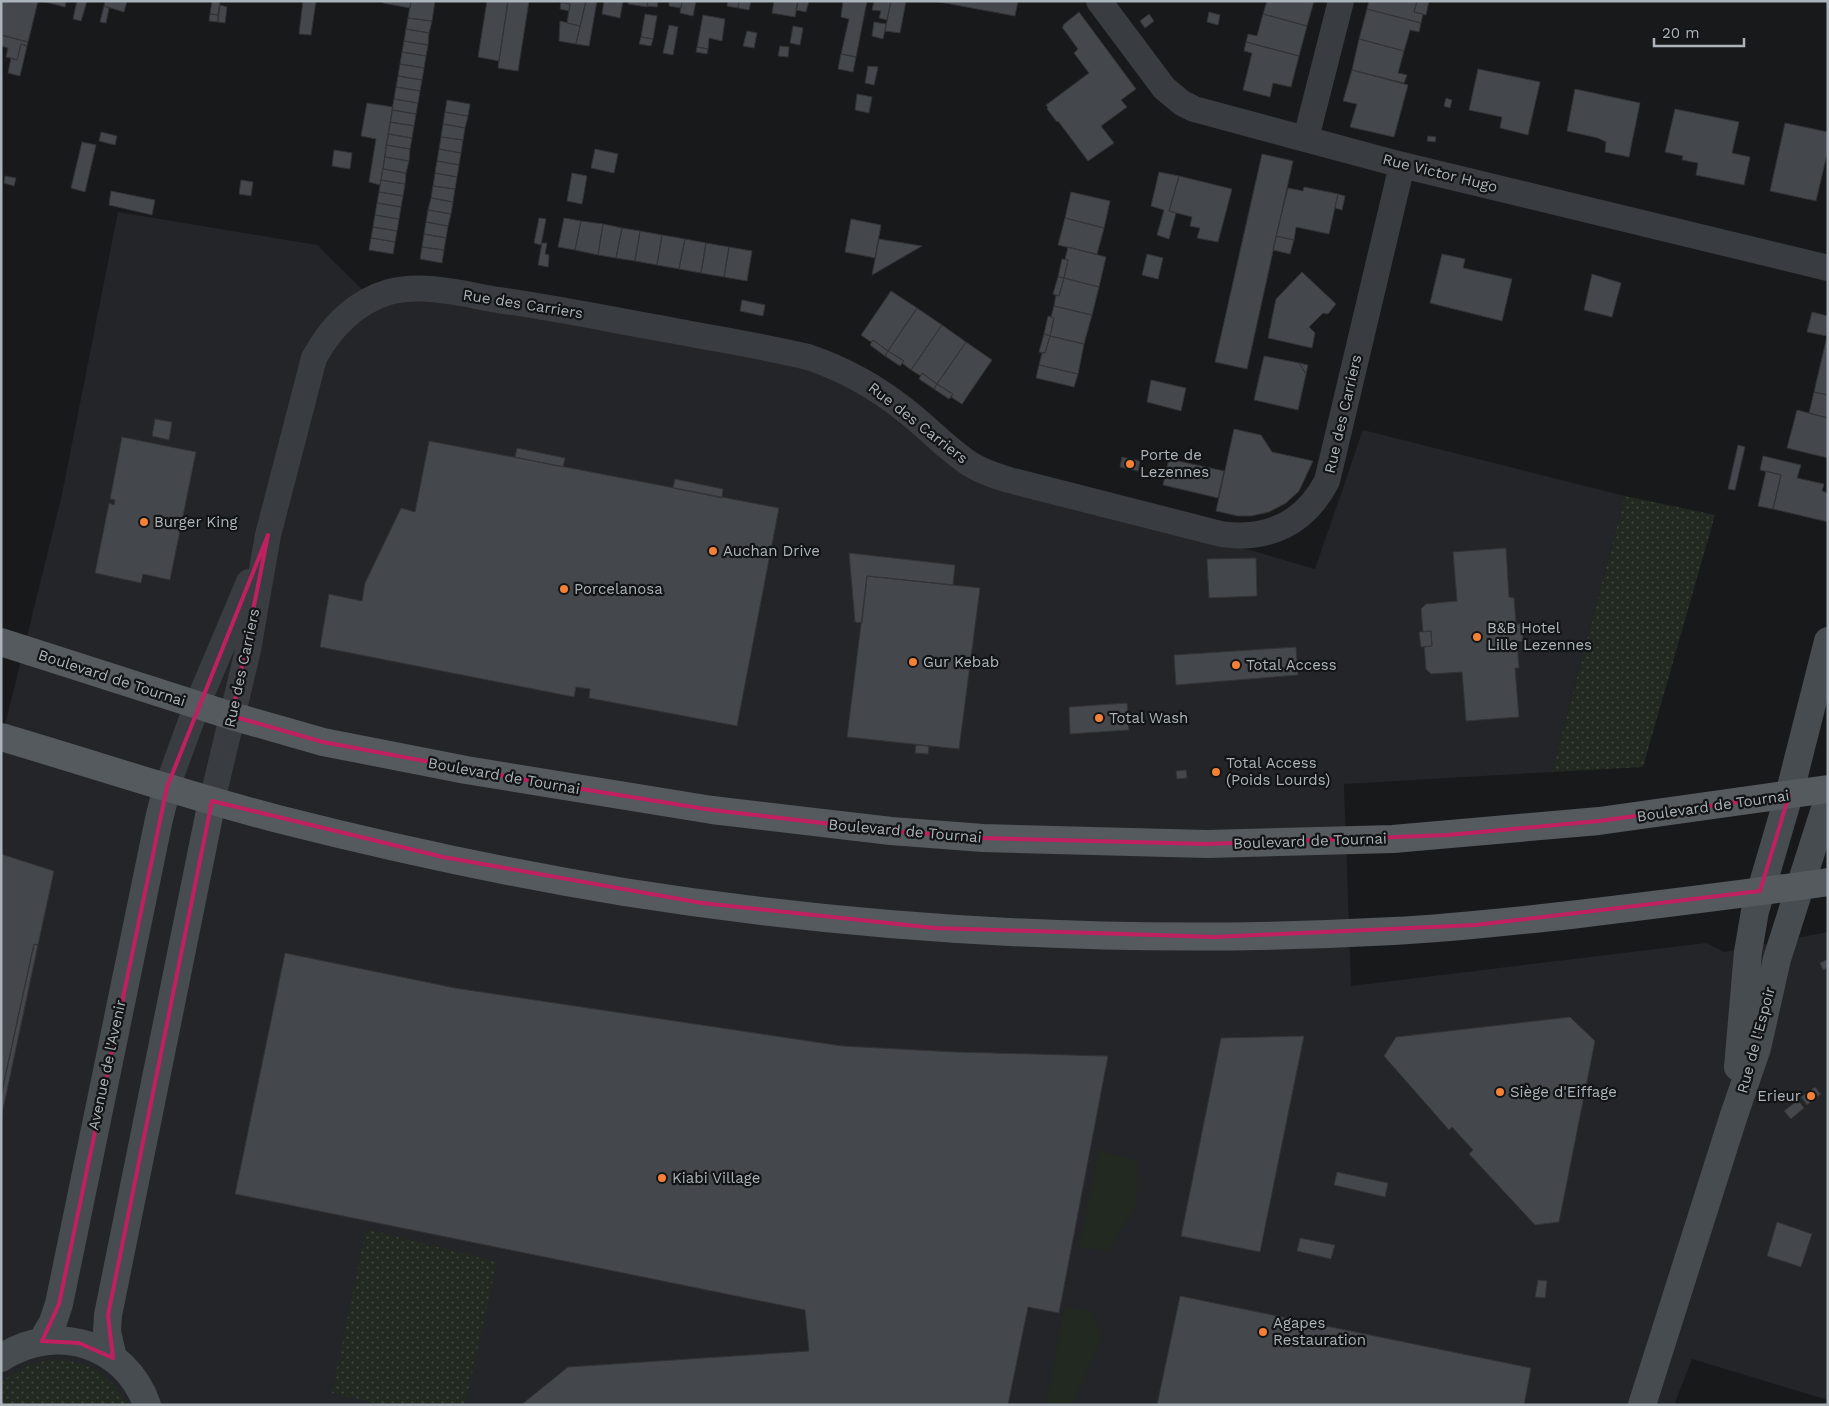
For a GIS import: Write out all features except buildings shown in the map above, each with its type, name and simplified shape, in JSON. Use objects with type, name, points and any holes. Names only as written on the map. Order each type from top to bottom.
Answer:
[{"type":"main road","name":"Rue de l'Espoir","points":[[1733,1118],[1749,943],[1760,891],[1789,795],[1828,641]]},
{"type":"main road","name":"Boulevard de Tournai","points":[[1,642],[232,716],[331,744],[466,770],[661,802],[807,822],[983,838],[1207,844],[1364,840],[1448,835],[1599,821],[1828,789]]},
{"type":"main road","points":[[1,737],[277,819],[443,857],[620,891],[702,904],[944,928],[1024,933],[1215,937],[1386,932],[1475,925],[1676,903],[1828,882]]},
{"type":"main road","name":"Avenue de l'Avenir","points":[[42,1341],[53,1322],[59,1304],[167,787]]},
{"type":"main road","name":"Rue de l'Espoir","points":[[1733,1118],[1757,1048],[1777,959],[1828,799]]},
{"type":"main road","points":[[113,1358],[107,1332],[108,1315],[212,801]]},
{"type":"main road","points":[[1642,1405],[1733,1118]]},
{"type":"main road","points":[[1,1358],[23,1346],[42,1341],[60,1340],[79,1343],[97,1349],[113,1358],[134,1380],[147,1405]]},
{"type":"street","name":"Rue Victor Hugo","points":[[1099,1],[1164,88],[1182,103],[1194,109],[1402,165],[1828,268]]},
{"type":"street","points":[[1306,138],[1341,1]]},
{"type":"street","name":"Rue des Carriers","points":[[212,801],[248,650],[268,535],[314,358],[336,324],[353,310],[372,299],[390,292],[425,289],[540,306],[808,356],[845,371],[883,394],[971,464],[990,474],[1221,534],[1250,536],[1282,528],[1296,519],[1320,495],[1327,481],[1402,165]]},
{"type":"street","name":"Rue des Carriers","points":[[167,787],[197,705],[268,535]]},
{"type":"highlighted area","points":[[268,535],[232,716],[323,742],[532,781],[712,810],[891,831],[983,838],[1207,844],[1448,835],[1599,821],[1789,795],[1760,891],[1475,925],[1215,937],[935,928],[702,903],[443,857],[212,801],[108,1315],[113,1358],[79,1343],[42,1341],[59,1304],[167,787]]},
{"type":"shaded area","points":[[118,212],[317,245],[372,299],[427,286],[826,363],[1027,485],[1315,569],[1363,430],[1625,496],[1552,772],[1344,784],[1351,986],[1706,943],[1724,952],[1828,932],[1828,1400],[1692,1359],[1674,1405],[1,1405],[1,741],[61,499]]},
{"type":"shaded area","points":[[1625,496],[1715,515],[1643,767],[1552,772]]},
{"type":"shaded area","points":[[1099,1150],[1138,1161],[1136,1205],[1109,1251],[1079,1247]]},
{"type":"shaded area","points":[[366,1229],[497,1262],[465,1405],[383,1405],[332,1393]]},
{"type":"shaded area","points":[[1064,1308],[1092,1311],[1102,1339],[1071,1405],[1056,1405],[1047,1402]]},
{"type":"shaded area","points":[[57,1359],[79,1363],[99,1372],[115,1386],[128,1405],[1,1405],[1,1383],[7,1378],[27,1366],[41,1361]]},
{"type":"place","name":"Porte de Lezennes","points":[[1130,464]]},
{"type":"place","name":"Burger King","points":[[144,522]]},
{"type":"place","name":"Auchan Drive","points":[[713,551]]},
{"type":"place","name":"Porcelanosa","points":[[564,589]]},
{"type":"place","name":"B&B Hotel Lille Lezennes","points":[[1477,637]]},
{"type":"place","name":"Gur Kebab","points":[[913,662]]},
{"type":"place","name":"Total Access","points":[[1236,665]]},
{"type":"place","name":"Total Wash","points":[[1099,718]]},
{"type":"place","name":"Total Access (Poids Lourds)","points":[[1216,772]]},
{"type":"place","name":"Siège d'Eiffage","points":[[1500,1092]]},
{"type":"place","name":"Erieur","points":[[1811,1096]]},
{"type":"place","name":"Kiabi Village","points":[[662,1178]]},
{"type":"place","name":"Agapes Restauration","points":[[1263,1332]]}]
